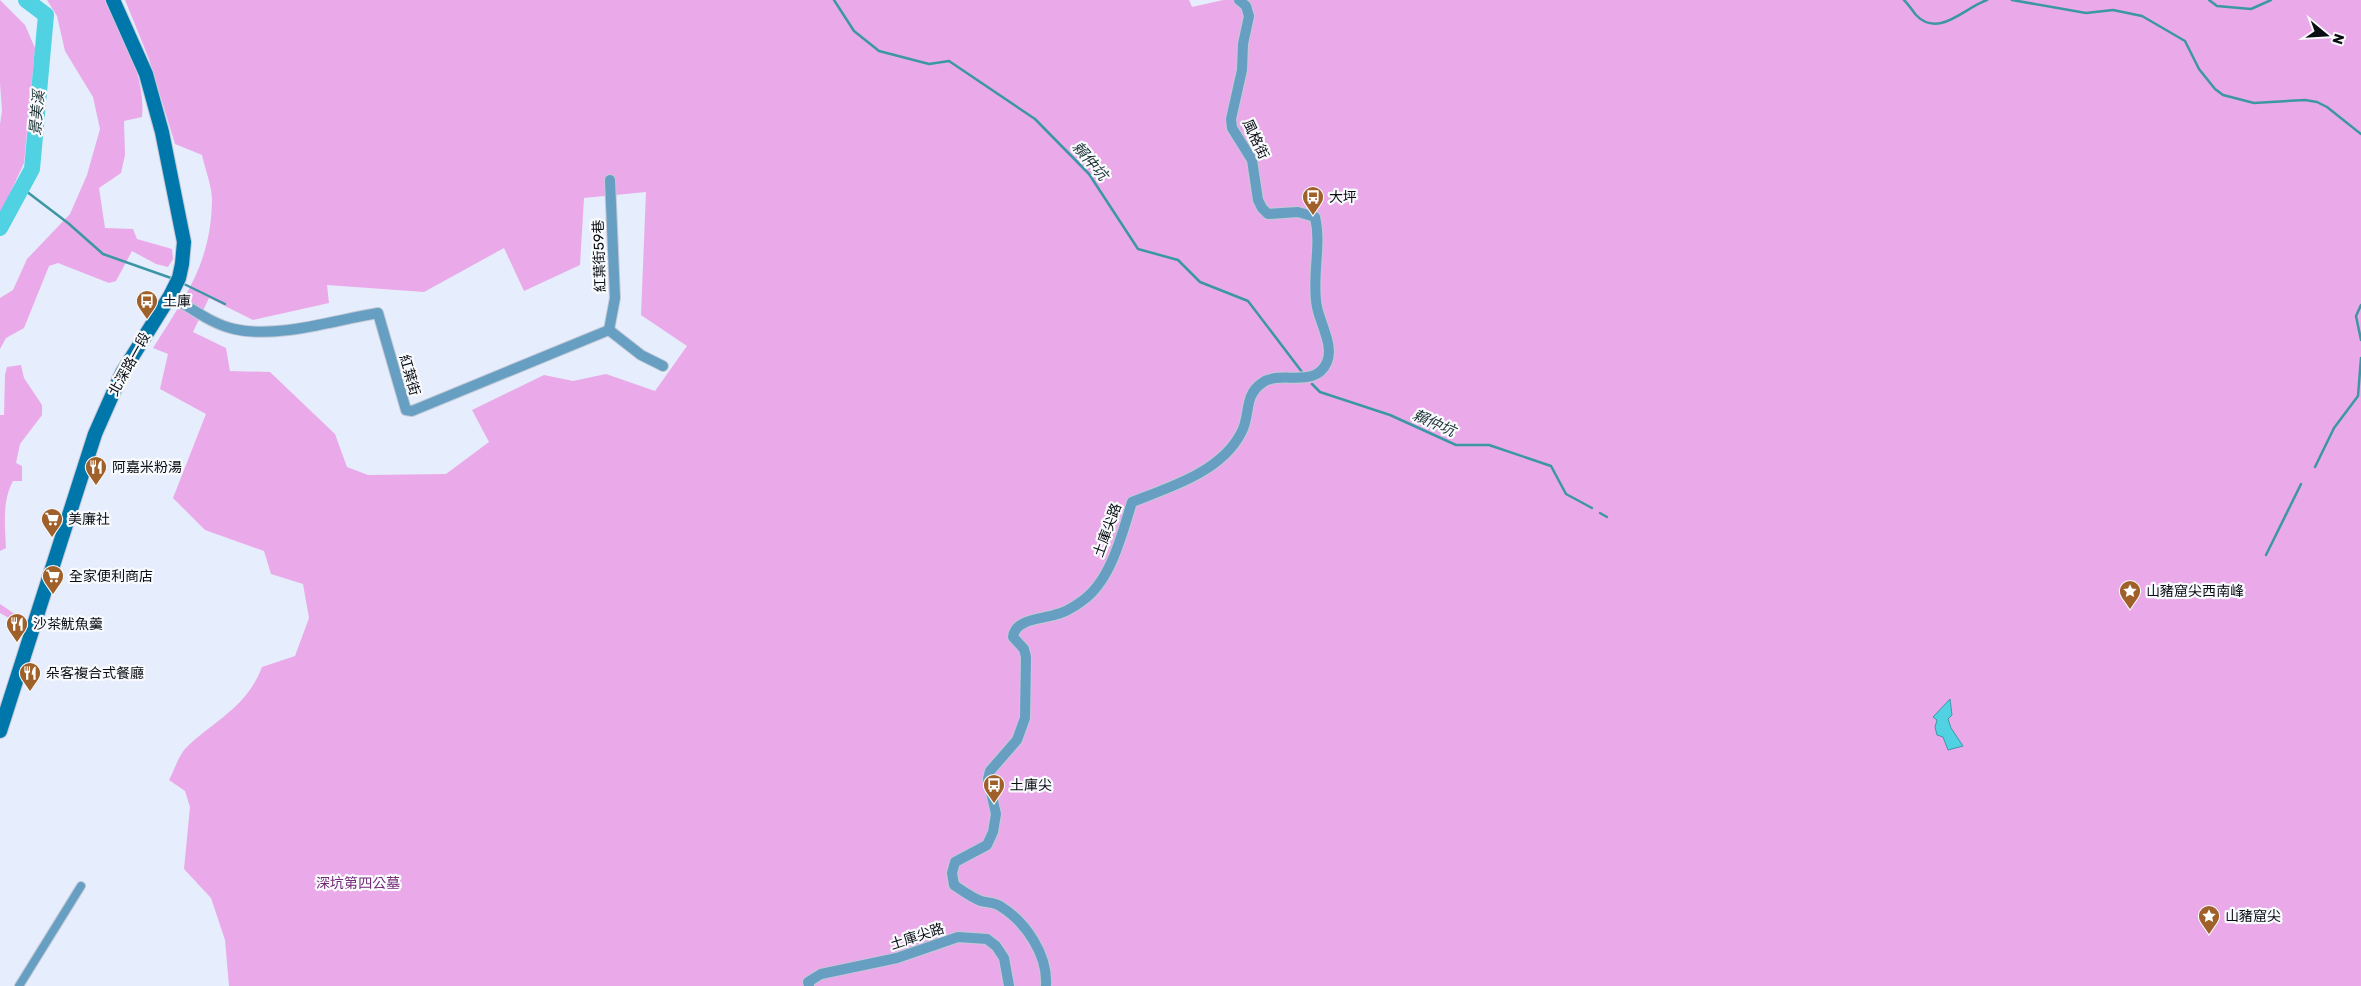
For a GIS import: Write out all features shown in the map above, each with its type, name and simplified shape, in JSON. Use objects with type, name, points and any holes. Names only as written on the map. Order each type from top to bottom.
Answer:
[{"type":"main road","name":"北深路一段","points":[[0,731],[95,434],[122,374],[179,278],[184,242],[162,132],[146,74],[113,0]]},
{"type":"street","name":"風格街","points":[[1238,0],[1246,6],[1249,16],[1243,44],[1242,70],[1232,118],[1232,128],[1252,160],[1258,200],[1262,208],[1268,214],[1298,212],[1315,217]]},
{"type":"street","name":"紅葉街59巷","points":[[609,330],[614,298],[610,180]]},
{"type":"street","name":"土庫尖路","points":[[1046,986],[1044,960],[1038,948],[1016,917],[998,904],[980,900],[954,885],[952,873],[955,862],[987,846],[993,832],[996,814],[988,779],[990,771],[1017,740],[1025,718],[1026,657],[1014,637],[1014,632],[1017,627],[1055,615],[1084,600],[1115,556],[1132,502],[1219,461],[1242,432],[1248,401],[1262,383],[1271,378],[1306,379],[1321,370],[1327,362],[1328,345],[1317,308],[1315,293],[1318,230],[1315,217]]},
{"type":"street","name":"紅葉街","points":[[170,296],[215,322],[233,329],[255,332],[275,332],[378,313],[406,410],[412,411],[609,330]]},
{"type":"street","points":[[609,330],[642,355],[663,366]]},
{"type":"street","points":[[18,986],[81,886]]},
{"type":"street","name":"土庫尖路","points":[[809,986],[808,982],[822,974],[897,958],[958,937],[987,939],[996,946],[1004,958],[1009,986]]},
{"type":"green space","points":[[0,0],[25,25],[35,48],[24,163],[0,215],[0,124],[2,111]]},
{"type":"green space","points":[[47,0],[105,0],[119,27],[137,72],[142,102],[142,117],[124,121],[125,155],[121,173],[99,188],[105,228],[133,229],[137,239],[172,249],[173,259],[168,267],[156,264],[132,251],[116,281],[109,283],[58,263],[49,266],[24,328],[6,338],[0,349],[0,298],[13,290],[27,259],[70,214],[87,175],[100,129],[93,97],[65,51],[57,16]]},
{"type":"green space","name":"深坑第四公墓","points":[[125,0],[1189,0],[1192,7],[1223,0],[2361,0],[2361,986],[229,986],[225,940],[211,898],[184,869],[190,807],[185,791],[169,780],[185,749],[238,704],[255,681],[262,667],[295,656],[309,618],[303,584],[271,574],[264,551],[205,530],[173,498],[206,414],[160,389],[168,354],[153,348],[185,296],[201,262],[207,243],[212,195],[202,155],[175,144],[149,59]],"holes":[[[646,192],[641,315],[687,346],[655,391],[606,374],[573,381],[544,375],[472,410],[489,442],[446,474],[368,475],[347,467],[335,434],[270,372],[230,371],[226,348],[193,332],[209,298],[253,320],[329,303],[327,285],[424,292],[504,248],[524,291],[580,265],[584,198]]]},
{"type":"green space","points":[[21,365],[24,378],[42,405],[42,415],[20,444],[16,463],[22,466],[22,481],[13,481],[7,497],[5,513],[6,548],[0,551],[0,415],[4,415],[7,367]]},
{"type":"green space","points":[[0,604],[25,621],[23,626],[0,613]]},
{"type":"water","points":[[1950,699],[1952,715],[1948,719],[1951,728],[1963,746],[1948,750],[1943,737],[1937,735],[1935,727],[1937,720],[1933,717]]},
{"type":"waterway","name":"景美溪","points":[[0,228],[32,169],[46,15],[26,0]]},
{"type":"waterway","name":"賴仲坑","points":[[834,0],[854,31],[879,51],[929,64],[949,61],[1035,119],[1089,174],[1138,249],[1178,260],[1200,282],[1248,301],[1302,372]]},
{"type":"waterway","points":[[1904,0],[1916,15],[1925,22],[1934,24],[1952,19],[1987,0]]},
{"type":"waterway","points":[[2012,0],[2086,13],[2113,10],[2142,16],[2185,41],[2199,69],[2215,89],[2223,95],[2254,103],[2305,100],[2317,102],[2327,107],[2361,134]]},
{"type":"waterway","points":[[2209,0],[2217,6],[2251,9],[2271,0]]},
{"type":"waterway","points":[[22,188],[68,223],[103,254],[171,278]]},
{"type":"waterway","points":[[184,284],[225,304]]},
{"type":"waterway","points":[[2361,305],[2356,316],[2361,340]]},
{"type":"waterway","points":[[2315,467],[2334,428],[2358,396],[2361,358]]},
{"type":"waterway","name":"賴仲坑","points":[[1312,384],[1320,392],[1390,415],[1456,445],[1489,445],[1551,466],[1566,494],[1592,508]]},
{"type":"waterway","points":[[2266,555],[2301,484]]},
{"type":"waterway","name":"賴仲坑","points":[[1600,513],[1607,517]]},
{"type":"place","name":"大坪","points":[[1313,216]]},
{"type":"place","name":"土庫","points":[[147,320]]},
{"type":"place","name":"阿嘉米粉湯","points":[[96,486]]},
{"type":"place","name":"美廉社","points":[[52,538]]},
{"type":"place","name":"全家便利商店","points":[[53,595]]},
{"type":"place","name":"山豬窟尖西南峰","points":[[2130,610]]},
{"type":"place","name":"沙茶魷魚羹","points":[[17,643]]},
{"type":"place","name":"朵客複合式餐廳","points":[[30,692]]},
{"type":"place","name":"土庫尖","points":[[994,804]]},
{"type":"place","name":"山豬窟尖","points":[[2209,935]]}]
